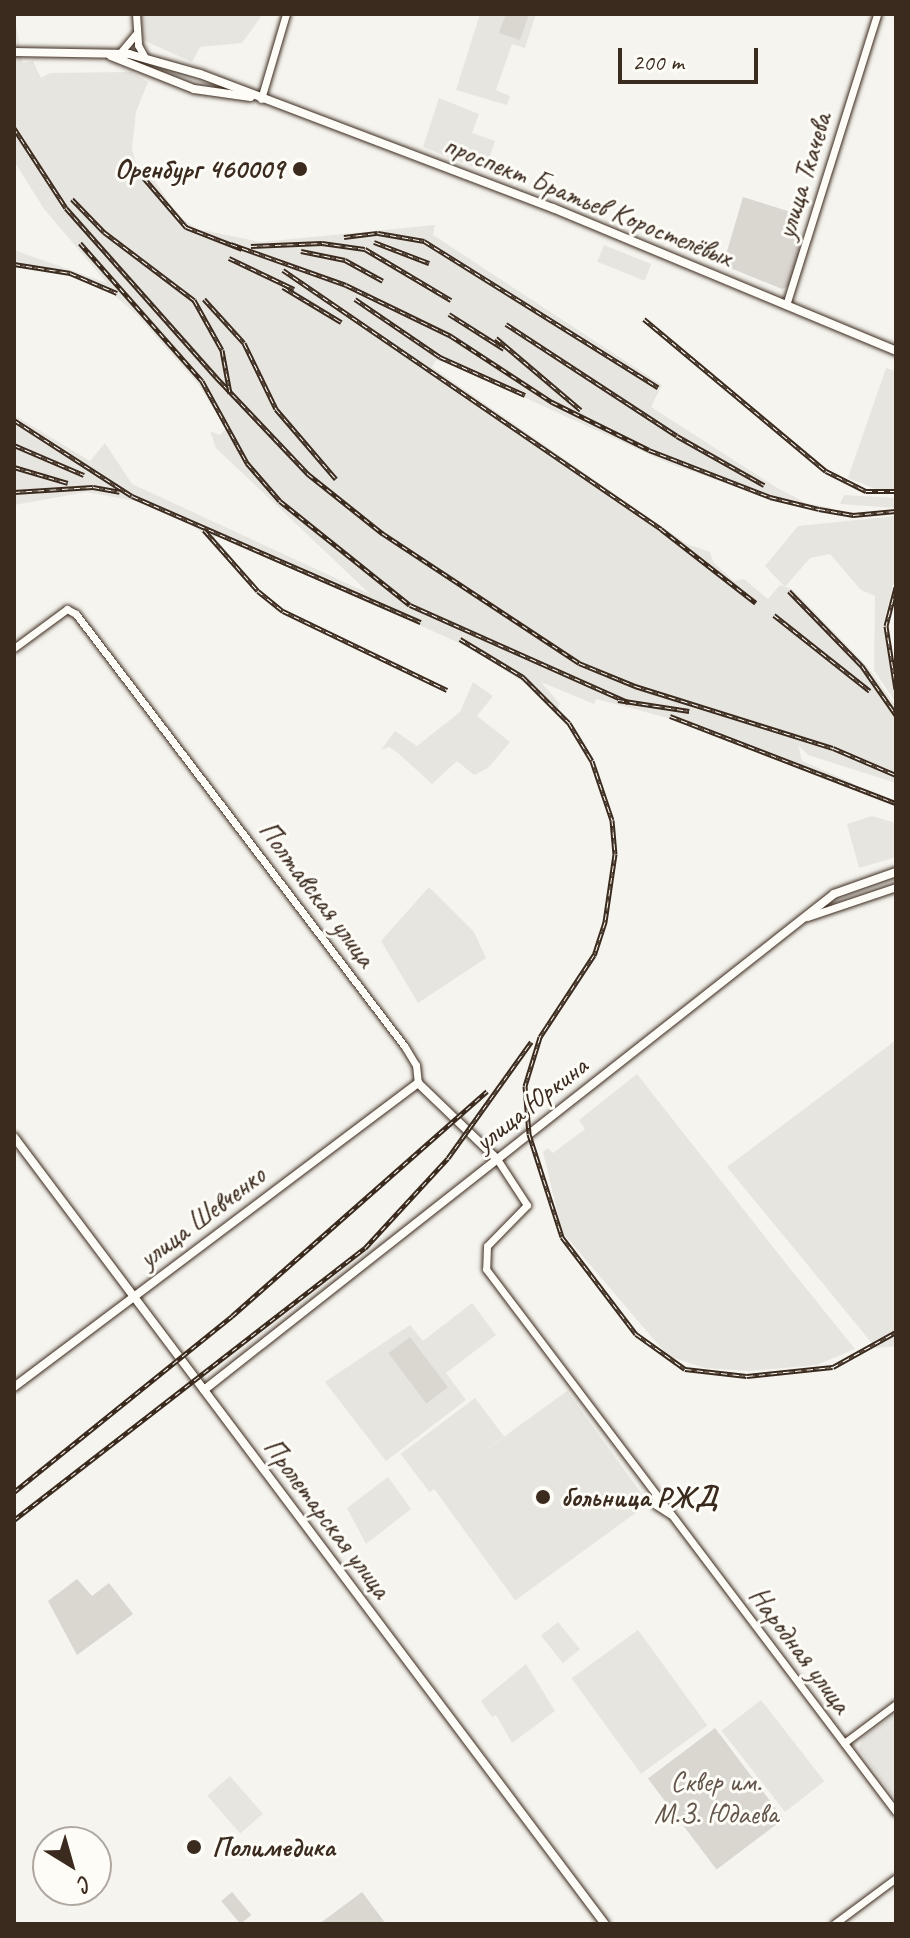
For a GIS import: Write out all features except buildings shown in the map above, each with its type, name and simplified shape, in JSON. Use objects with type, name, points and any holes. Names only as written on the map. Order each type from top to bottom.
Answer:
[{"type":"main road","name":"проспект Братьев Коростелёвых","points":[[14,52],[120,53],[144,56],[200,74],[553,208],[896,351]]},
{"type":"main road","name":"проспект Братьев Коростелёвых","points":[[103,53],[169,82],[261,99]]},
{"type":"main road","points":[[169,82],[176,71],[173,65]]},
{"type":"main road","points":[[194,89],[200,74]]},
{"type":"main road","name":"улица Юркина","points":[[204,1390],[801,920],[849,886],[896,872]]},
{"type":"main road","name":"Полтавская улица","points":[[418,1083],[497,1159]]},
{"type":"main road","name":"улица Шевченко","points":[[14,1387],[418,1083]]},
{"type":"main road","name":"Пролетарская улица","points":[[14,1137],[605,1924]]},
{"type":"street","points":[[136,14],[136,34],[144,56]]},
{"type":"street","points":[[261,99],[286,14]]},
{"type":"street","name":"улица Ткачева","points":[[786,305],[877,14]]},
{"type":"street","points":[[120,53],[136,34]]},
{"type":"street","name":"Полтавская улица","points":[[14,648],[67,609],[116,665],[393,1030],[416,1065],[418,1083]]},
{"type":"street","points":[[849,886],[845,893],[852,901]]},
{"type":"street","points":[[801,920],[896,887]]},
{"type":"street","name":"Полтавская улица","points":[[487,1246],[527,1205],[497,1159]]},
{"type":"street","name":"Народная улица","points":[[487,1246],[486,1269],[896,1812]]},
{"type":"street","points":[[844,1743],[896,1704]]},
{"type":"street","points":[[834,1924],[896,1878]]},
{"type":"shaded area","points":[[14,14],[23,63],[33,61],[41,78],[50,73],[131,72],[148,82],[136,112],[132,148],[138,173],[151,175],[177,215],[197,229],[261,242],[435,225],[433,235],[662,385],[651,407],[779,489],[806,503],[831,508],[829,513],[777,501],[668,463],[449,363],[436,360],[432,367],[687,544],[710,552],[713,562],[734,581],[744,579],[768,599],[780,585],[792,589],[867,666],[896,706],[896,783],[808,755],[798,745],[802,761],[853,783],[852,789],[668,718],[596,699],[594,704],[541,682],[560,704],[557,712],[525,683],[468,647],[217,534],[213,541],[189,523],[145,503],[87,492],[14,505],[14,415],[90,461],[105,443],[132,484],[370,594],[216,448],[210,431],[220,435],[226,428],[198,384],[136,314],[107,289],[70,275],[14,267],[14,250],[107,283],[44,209],[14,161]]},
{"type":"shaded area","points":[[141,14],[263,14],[242,43],[200,47],[192,62],[143,40]]},
{"type":"shaded area","points":[[480,14],[536,14],[525,48],[512,44],[496,90],[510,96],[507,105],[456,90]]},
{"type":"shaded area","points":[[439,98],[479,114],[472,133],[495,141],[485,171],[423,147]]},
{"type":"shaded area","points":[[604,245],[651,264],[645,281],[597,262]]},
{"type":"shaded area","points":[[886,368],[896,371],[896,489],[883,492],[848,478]]},
{"type":"shaded area","points":[[844,495],[896,498],[896,508],[840,504]]},
{"type":"shaded area","points":[[896,516],[896,574],[883,625],[896,703],[874,670],[875,596],[861,590],[830,554],[810,558],[785,587],[765,566],[798,526]]},
{"type":"shaded area","points":[[473,682],[493,696],[477,716],[510,742],[488,768],[474,775],[457,761],[432,784],[389,747],[381,750],[395,731],[417,746],[460,712]]},
{"type":"shaded area","points":[[872,816],[896,823],[896,857],[859,868],[847,824]]},
{"type":"shaded area","points":[[429,887],[474,932],[486,958],[418,1003],[381,941]]},
{"type":"shaded area","points":[[896,1040],[896,1346],[876,1348],[727,1167]]},
{"type":"shaded area","points":[[637,1074],[855,1349],[817,1365],[750,1371],[705,1368],[668,1356],[562,1232],[543,1152],[548,1148],[553,1153],[585,1129],[579,1120]]},
{"type":"shaded area","points":[[472,1303],[496,1335],[446,1373],[466,1400],[386,1461],[325,1382],[410,1325],[423,1341]]},
{"type":"shaded area","name":"больница РЖД","points":[[567,1391],[649,1503],[515,1600],[434,1488]]},
{"type":"shaded area","points":[[475,1398],[504,1436],[430,1492],[401,1454]]},
{"type":"shaded area","points":[[388,1477],[411,1509],[366,1544],[347,1508]]},
{"type":"shaded area","points":[[558,1622],[580,1649],[563,1663],[541,1636]]},
{"type":"shaded area","points":[[638,1630],[707,1725],[641,1774],[572,1678]]},
{"type":"shaded area","points":[[526,1664],[555,1711],[512,1743],[496,1715],[492,1717],[481,1701]]},
{"type":"shaded area","points":[[761,1700],[824,1781],[785,1812],[722,1731]]},
{"type":"shaded area","points":[[896,1713],[896,1800],[859,1749],[862,1738]]},
{"type":"shaded area","points":[[230,1776],[263,1814],[240,1833],[207,1796]]},
{"type":"green space","points":[[506,14],[529,14],[520,40],[499,33]]},
{"type":"green space","points":[[743,197],[794,213],[787,229],[804,242],[790,285],[782,289],[723,265]]},
{"type":"green space","points":[[410,1337],[448,1387],[426,1404],[388,1353]]},
{"type":"green space","points":[[77,1579],[92,1596],[109,1583],[133,1614],[77,1655],[48,1601]]},
{"type":"green space","name":"Сквер им. М.З. Юдаева","points":[[715,1728],[784,1819],[717,1870],[648,1779]]},
{"type":"green space","points":[[232,1892],[251,1915],[241,1924],[221,1901]]},
{"type":"green space","points":[[362,1892],[386,1924],[319,1924]]},
{"type":"railway","points":[[14,128],[66,208],[216,377],[308,474],[382,533],[579,663],[635,686],[833,748],[896,775]]},
{"type":"railway","points":[[144,178],[186,227],[242,249]]},
{"type":"railway","points":[[72,199],[104,232],[194,300],[222,350],[230,393]]},
{"type":"railway","points":[[344,237],[378,233],[424,241],[658,387]]},
{"type":"railway","points":[[374,242],[429,263]]},
{"type":"railway","points":[[80,243],[202,381],[247,463],[280,501],[410,605],[628,702]]},
{"type":"railway","points":[[251,246],[322,243],[365,249],[451,300]]},
{"type":"railway","points":[[231,244],[346,285],[451,336],[552,402],[649,450],[770,497],[853,515],[896,511]]},
{"type":"railway","points":[[301,251],[345,260],[383,281]]},
{"type":"railway","points":[[229,258],[294,289]]},
{"type":"railway","points":[[14,264],[70,273],[117,293]]},
{"type":"railway","points":[[283,270],[661,529],[756,603]]},
{"type":"railway","points":[[283,287],[341,322]]},
{"type":"railway","points":[[204,299],[244,343],[276,409],[336,479]]},
{"type":"railway","points":[[355,299],[440,357],[525,395]]},
{"type":"railway","points":[[449,314],[504,349]]},
{"type":"railway","points":[[644,319],[826,471],[866,491],[896,491]]},
{"type":"railway","points":[[506,324],[677,436],[764,485]]},
{"type":"railway","points":[[496,338],[581,410]]},
{"type":"railway","points":[[14,420],[132,496],[421,622]]},
{"type":"railway","points":[[14,445],[84,475]]},
{"type":"railway","points":[[14,467],[68,483]]},
{"type":"railway","points":[[14,492],[93,487],[120,492]]},
{"type":"railway","points":[[204,530],[258,591],[283,611],[447,690]]},
{"type":"railway","points":[[896,587],[886,626],[896,689]]},
{"type":"railway","points":[[789,591],[862,666],[896,715]]},
{"type":"railway","points":[[774,615],[870,691]]},
{"type":"railway","points":[[460,639],[523,677],[569,723],[592,761],[612,820],[615,854],[605,922],[594,955],[540,1037],[525,1086],[529,1134],[562,1237],[636,1334],[685,1369],[747,1376],[833,1367],[896,1332]]},
{"type":"railway","points":[[618,700],[689,711]]},
{"type":"railway","points":[[670,716],[896,803]]},
{"type":"railway","points":[[14,1520],[365,1248],[448,1158],[531,1042]]},
{"type":"railway","points":[[14,1492],[232,1316],[487,1091]]},
{"type":"place","name":"Оренбург 460009","points":[[300,169]]},
{"type":"place","name":"больница РЖД","points":[[543,1497]]},
{"type":"place","name":"Полимедика","points":[[194,1847]]}]
